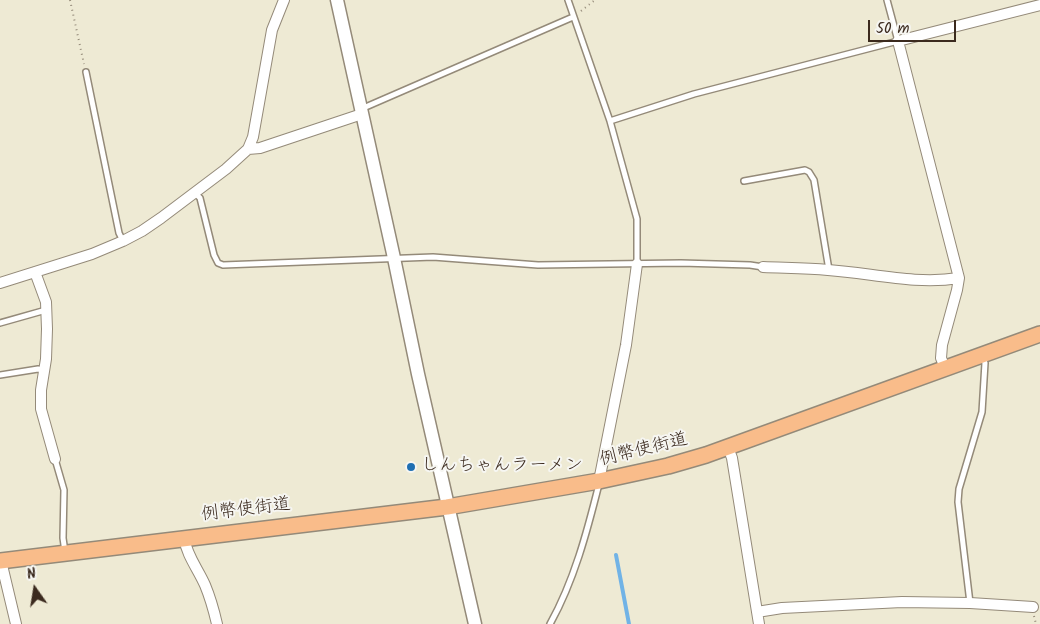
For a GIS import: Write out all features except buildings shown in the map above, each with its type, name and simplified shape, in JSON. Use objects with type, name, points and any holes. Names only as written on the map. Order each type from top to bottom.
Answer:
[{"type":"main road","name":"例幣使街道","points":[[1,561],[448,506],[599,481],[682,462],[728,447],[1040,334]]},
{"type":"street","points":[[0,283],[92,254],[123,241],[161,218],[226,169],[248,149],[253,137],[272,30],[284,0]]},
{"type":"street","points":[[337,0],[418,374],[475,624]]},
{"type":"street","points":[[944,368],[941,358],[942,345],[958,290],[959,278],[898,41],[1040,5]]},
{"type":"street","points":[[248,149],[260,148],[361,112]]},
{"type":"street","points":[[599,481],[626,345],[637,264]]},
{"type":"street","points":[[763,267],[829,270],[900,280],[950,280],[959,278]]},
{"type":"street","points":[[35,272],[46,302],[47,329],[41,409],[55,459]]},
{"type":"street","points":[[728,447],[732,458],[759,624]]},
{"type":"street","points":[[184,538],[185,548],[205,585],[217,624]]},
{"type":"street","points":[[1,561],[16,624]]},
{"type":"street","points":[[757,612],[782,608],[902,602],[970,603],[1033,607]]},
{"type":"lane","points":[[568,0],[610,120],[637,219],[637,264]]},
{"type":"lane","points":[[610,120],[694,94],[898,41],[887,0]]},
{"type":"lane","points":[[361,112],[573,17]]},
{"type":"lane","points":[[86,72],[119,233],[123,241]]},
{"type":"lane","points":[[744,181],[805,170],[810,172],[814,180],[829,270]]},
{"type":"lane","points":[[195,192],[200,198],[214,255],[218,263],[223,265],[433,257],[538,265],[681,262],[763,267]]},
{"type":"lane","points":[[0,323],[46,310]]},
{"type":"lane","points":[[970,603],[958,502],[959,489],[982,412],[985,364],[982,355]]},
{"type":"lane","points":[[0,375],[38,369],[45,370]]},
{"type":"lane","points":[[55,459],[64,490],[63,538],[65,553]]},
{"type":"lane","points":[[550,624],[568,587],[577,561],[599,481]]},
{"type":"path","points":[[70,0],[86,72]]},
{"type":"path","points":[[573,17],[595,0]]},
{"type":"waterway","points":[[616,555],[629,624]]},
{"type":"place","name":"しんちゃんラーメン","points":[[411,467]]}]
